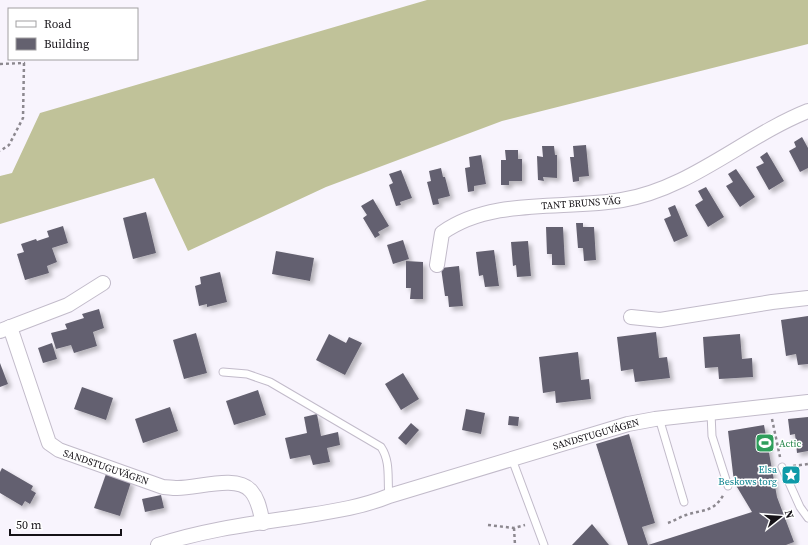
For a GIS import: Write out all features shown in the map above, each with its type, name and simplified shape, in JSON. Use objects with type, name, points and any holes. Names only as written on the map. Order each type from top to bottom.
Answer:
[{"type":"street","name":"TANT BRUNS VÄG","points":[[437,265],[442,234],[452,227],[490,213],[512,208],[600,203],[642,196],[689,176],[765,130],[808,111]]},
{"type":"street","name":"SANDSTUGUVÄGEN","points":[[103,283],[68,305],[5,329],[48,443],[58,450],[163,487],[176,488],[231,483],[241,484],[251,490],[258,503],[262,522]]},
{"type":"street","points":[[631,317],[660,320],[772,302],[808,298]]},
{"type":"street","name":"SANDSTUGUVÄGEN","points":[[158,545],[262,522],[337,511],[376,501],[628,424],[659,418],[808,402]]},
{"type":"lane","points":[[224,372],[246,374],[270,382],[381,447],[386,454],[389,496]]},
{"type":"lane","points":[[711,413],[712,436],[728,486]]},
{"type":"lane","points":[[659,418],[684,502]]},
{"type":"lane","points":[[512,459],[544,545]]},
{"type":"lane","points":[[782,467],[800,507],[808,518]]},
{"type":"path","points":[[0,64],[24,63],[23,118],[9,145],[0,151]]},
{"type":"path","points":[[769,406],[782,467]]},
{"type":"path","points":[[668,524],[685,515],[711,509],[719,503],[724,494],[723,488],[728,486]]},
{"type":"path","points":[[488,525],[514,528],[535,524]]},
{"type":"path","points":[[514,528],[515,545]]},
{"type":"green space","points":[[427,0],[808,0],[808,44],[502,121],[326,187],[188,251],[154,178],[0,224],[0,176],[12,173],[40,113]]},
{"type":"building","points":[[802,137],[808,148],[808,168],[800,172],[789,151],[796,147],[794,142]]},
{"type":"building","points":[[586,145],[589,176],[579,177],[579,181],[573,182],[570,157],[574,157],[573,146]]},
{"type":"building","points":[[542,146],[554,146],[555,155],[557,155],[557,178],[543,177],[544,181],[538,180],[537,156],[543,157]]},
{"type":"building","points":[[505,150],[518,150],[518,159],[522,159],[522,181],[509,181],[509,185],[501,185],[501,160],[506,160]]},
{"type":"building","points":[[767,152],[784,181],[769,190],[756,167],[764,163],[760,157]]},
{"type":"building","points":[[481,155],[486,184],[474,186],[474,191],[468,192],[465,168],[470,167],[469,157]]},
{"type":"building","points":[[441,168],[450,196],[438,199],[439,204],[433,205],[427,182],[431,181],[429,171]]},
{"type":"building","points":[[736,169],[755,197],[740,207],[726,186],[733,182],[728,174]]},
{"type":"building","points":[[401,170],[412,198],[400,202],[401,205],[396,206],[389,185],[393,183],[389,174]]},
{"type":"building","points":[[706,187],[724,217],[708,227],[695,205],[703,200],[698,191]]},
{"type":"building","points":[[373,199],[389,226],[378,232],[380,235],[375,238],[363,218],[367,215],[361,206]]},
{"type":"building","points":[[675,205],[688,236],[674,242],[664,219],[671,216],[668,208]]},
{"type":"building","points":[[146,212],[156,253],[133,259],[123,218]]},
{"type":"building","points":[[576,223],[583,223],[583,227],[594,227],[596,260],[584,261],[583,248],[578,248]]},
{"type":"building","points":[[63,226],[68,243],[52,248],[57,262],[47,266],[49,273],[25,280],[17,254],[24,252],[21,244],[36,239],[37,241],[49,237],[47,231]]},
{"type":"building","points":[[546,227],[563,227],[565,265],[552,265],[552,254],[547,254]]},
{"type":"building","points":[[403,240],[409,259],[393,264],[387,245]]},
{"type":"building","points":[[528,241],[531,276],[517,277],[516,265],[513,266],[511,242]]},
{"type":"building","points":[[494,250],[499,286],[485,287],[483,275],[479,276],[476,252]]},
{"type":"building","points":[[276,251],[314,258],[310,281],[272,274]]},
{"type":"building","points":[[406,261],[423,262],[423,299],[410,299],[411,288],[406,288]]},
{"type":"building","points":[[459,266],[463,306],[449,307],[448,296],[445,296],[441,268]]},
{"type":"building","points":[[220,272],[227,302],[207,307],[207,304],[199,306],[195,286],[201,284],[200,277]]},
{"type":"building","points":[[99,309],[104,328],[93,332],[97,346],[74,353],[71,345],[56,349],[51,333],[67,329],[65,324],[84,318],[82,314]]},
{"type":"building","points":[[808,316],[808,364],[798,365],[796,354],[786,356],[781,320]]},
{"type":"building","points":[[656,332],[659,358],[667,357],[670,378],[635,382],[633,369],[621,371],[617,337]]},
{"type":"building","points":[[196,333],[207,373],[184,379],[173,340]]},
{"type":"building","points":[[329,334],[346,343],[349,337],[362,343],[345,375],[316,360]]},
{"type":"building","points":[[740,334],[742,359],[752,358],[753,377],[719,379],[718,367],[705,368],[703,337]]},
{"type":"building","points":[[52,343],[57,359],[43,363],[38,348]]},
{"type":"building","points":[[578,352],[581,380],[589,379],[591,399],[556,403],[555,391],[543,393],[539,357]]},
{"type":"building","points":[[0,363],[8,384],[0,387]]},
{"type":"building","points":[[403,373],[419,399],[401,410],[385,384]]},
{"type":"building","points":[[82,387],[113,398],[106,420],[74,409]]},
{"type":"building","points":[[258,390],[266,415],[234,425],[226,401]]},
{"type":"building","points":[[170,407],[178,431],[143,443],[135,419]]},
{"type":"building","points":[[466,409],[485,413],[481,434],[462,430]]},
{"type":"building","points":[[317,414],[321,436],[338,432],[340,445],[327,448],[330,462],[313,465],[310,455],[290,459],[285,438],[307,433],[304,417]]},
{"type":"building","points":[[509,416],[519,417],[518,426],[508,425]]},
{"type":"building","points":[[808,417],[808,451],[797,453],[795,434],[790,435],[788,419]]},
{"type":"building","points":[[411,423],[419,430],[406,445],[398,438]]},
{"type":"building","points":[[764,425],[777,497],[794,542],[786,545],[648,545],[752,512],[734,482],[728,431]]},
{"type":"building","points":[[629,434],[655,523],[642,527],[648,545],[628,545],[596,444]]},
{"type":"building","points":[[2,468],[33,486],[31,490],[36,493],[30,504],[25,501],[22,506],[0,493],[0,472]]},
{"type":"building","points":[[106,474],[131,482],[120,516],[94,508]]},
{"type":"building","points":[[161,495],[164,508],[145,512],[142,499]]},
{"type":"building","points":[[592,524],[609,545],[572,545]]},
{"type":"place","name":"Actic","points":[[765,443]]},
{"type":"place","name":"Elsa Beskows torg","points":[[791,475]]}]
